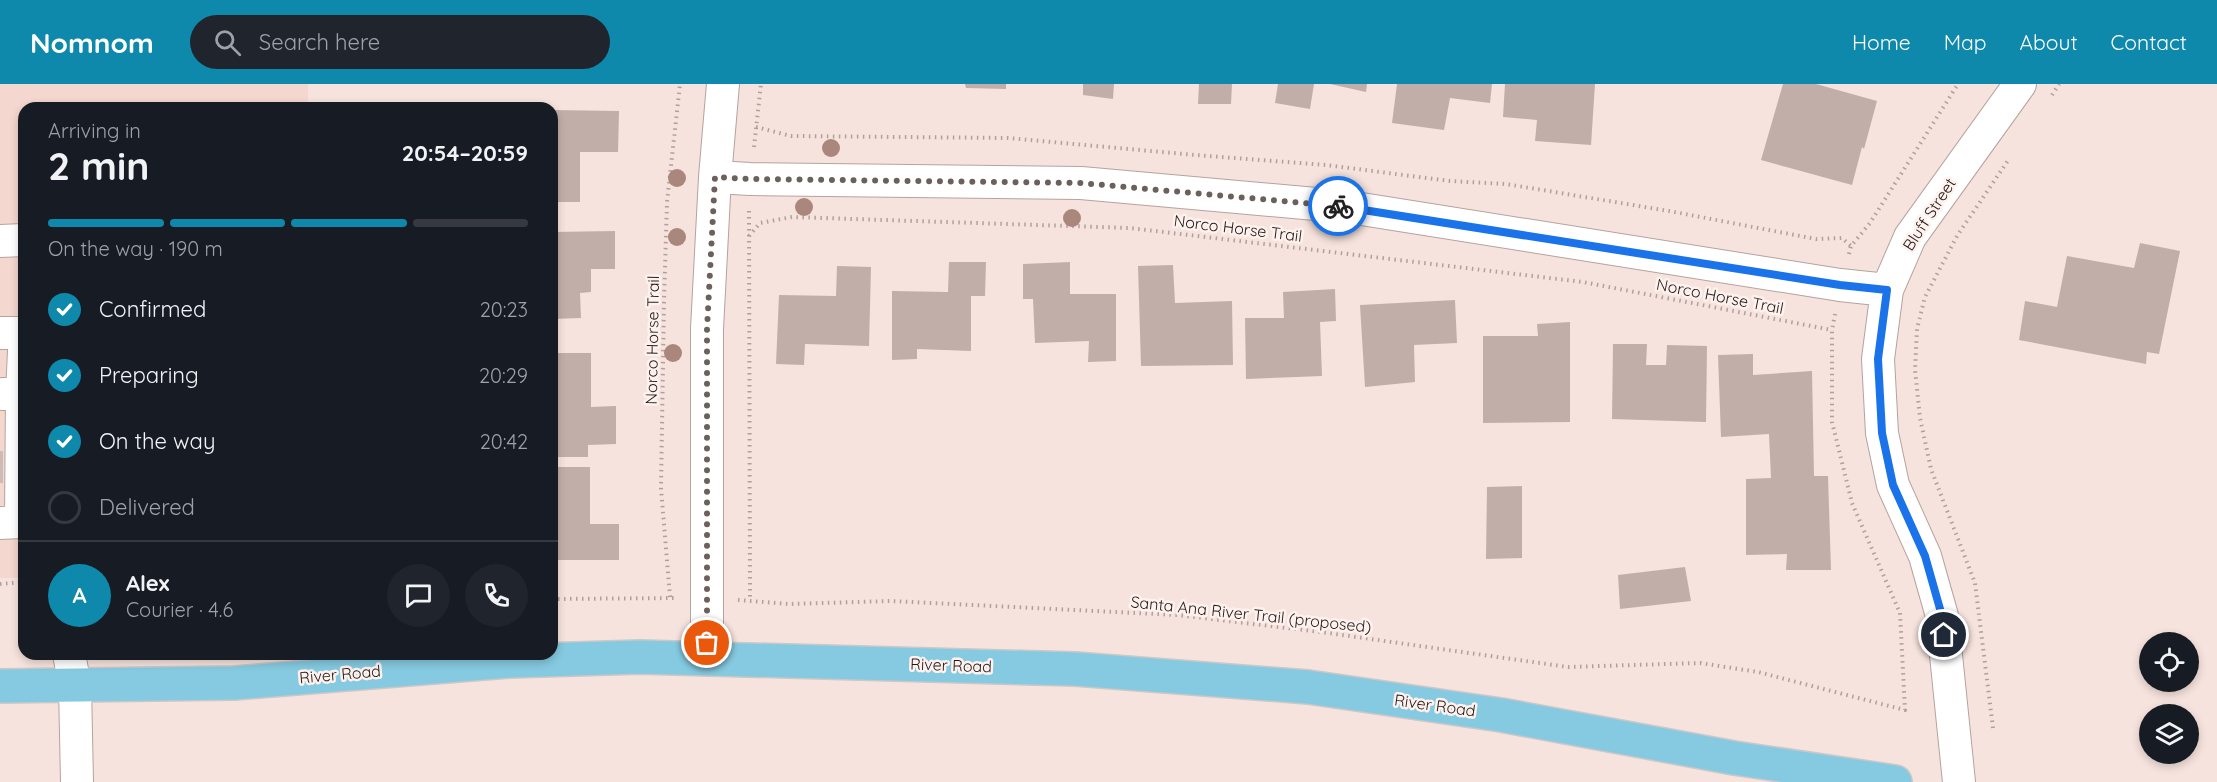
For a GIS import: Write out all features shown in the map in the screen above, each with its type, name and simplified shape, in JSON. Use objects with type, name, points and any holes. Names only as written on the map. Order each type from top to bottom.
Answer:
[{"type":"main road","name":"River Road","points":[[558,660],[640,657],[1075,669],[1308,687],[1501,715],[1734,758],[1895,782]]},
{"type":"main road","name":"River Road","points":[[0,686],[234,683],[542,660]]},
{"type":"street","points":[[706,659],[707,329],[715,177],[723,84]]},
{"type":"street","name":"Bluff Street","points":[[1959,782],[1942,616],[1925,556],[1893,485],[1882,433],[1878,359],[1887,290],[1910,237],[2020,84]]},
{"type":"street","points":[[715,177],[1081,183],[1349,207],[1840,285],[1887,290]]},
{"type":"street","points":[[0,241],[18,240]]},
{"type":"street","points":[[0,333],[18,333]]},
{"type":"street","points":[[17,394],[12,467],[18,504]]},
{"type":"street","points":[[0,523],[18,522]]},
{"type":"street","points":[[70,660],[75,686],[76,782]]},
{"type":"street","points":[[75,686],[80,660]]},
{"type":"path","name":"Norco Horse Trail","points":[[670,597],[661,489],[664,313],[667,202],[680,84]]},
{"type":"path","points":[[750,600],[750,179],[760,84]]},
{"type":"path","points":[[2047,104],[2059,84]]},
{"type":"path","points":[[1993,728],[1975,583],[1931,469],[1920,418],[1915,370],[1917,329],[1925,297],[1957,236],[2014,151]]},
{"type":"path","name":"Norco Horse Trail","points":[[749,236],[760,223],[792,217],[1130,228],[1583,282],[1832,330]]},
{"type":"path","points":[[0,584],[18,582]]},
{"type":"path","name":"Santa Ana River Trail (proposed)","points":[[558,599],[670,597],[789,604],[891,602],[1177,615],[1321,632],[1568,667],[1700,663],[1758,672],[1905,710]]},
{"type":"shaded area","points":[[0,84],[308,84],[308,102],[18,102],[18,578],[0,578]]},
{"type":"building","points":[[965,84],[1006,84],[1006,89],[966,88]]},
{"type":"building","points":[[1083,84],[1114,84],[1113,99],[1083,95]]},
{"type":"building","points":[[1199,84],[1232,84],[1231,104],[1198,104]]},
{"type":"building","points":[[1278,84],[1314,84],[1310,109],[1275,103]]},
{"type":"building","points":[[1330,84],[1367,84],[1366,92]]},
{"type":"building","points":[[1397,84],[1492,84],[1490,103],[1450,98],[1444,130],[1392,123]]},
{"type":"building","points":[[1505,84],[1595,84],[1591,145],[1535,141],[1537,120],[1503,117]]},
{"type":"building","points":[[1783,84],[1816,84],[1877,101],[1852,185],[1761,160]]},
{"type":"building","points":[[558,110],[619,111],[618,152],[580,152],[580,202],[558,202]]},
{"type":"building","points":[[615,231],[615,269],[591,269],[591,292],[580,293],[581,318],[558,319],[558,232]]},
{"type":"building","points":[[2140,243],[2180,251],[2159,354],[2147,352],[2146,364],[2019,340],[2025,301],[2057,307],[2067,256],[2134,268]]},
{"type":"building","points":[[949,262],[986,262],[985,296],[971,296],[971,351],[917,349],[917,359],[892,360],[892,291],[948,292]]},
{"type":"building","points":[[1070,262],[1070,294],[1116,294],[1116,361],[1088,362],[1089,341],[1035,343],[1033,299],[1023,299],[1023,264]]},
{"type":"building","points":[[1173,265],[1175,303],[1232,301],[1233,365],[1141,366],[1138,266]]},
{"type":"building","points":[[837,266],[871,267],[869,346],[805,344],[804,365],[776,364],[779,295],[836,296]]},
{"type":"building","points":[[1335,289],[1336,321],[1320,322],[1322,376],[1246,379],[1245,318],[1284,318],[1283,292]]},
{"type":"building","points":[[1455,300],[1457,343],[1414,345],[1415,382],[1365,387],[1360,305]]},
{"type":"building","points":[[1570,322],[1570,422],[1483,423],[1483,336],[1538,336],[1537,324]]},
{"type":"building","points":[[1613,344],[1647,344],[1646,365],[1666,365],[1667,345],[1707,346],[1706,422],[1612,419]]},
{"type":"building","points":[[558,353],[591,353],[591,407],[616,406],[616,444],[588,445],[588,457],[558,457]]},
{"type":"building","points":[[1753,354],[1753,375],[1812,371],[1814,476],[1828,476],[1831,570],[1786,570],[1787,554],[1746,555],[1746,479],[1771,478],[1769,434],[1721,437],[1718,355]]},
{"type":"building","points":[[558,467],[590,467],[590,524],[619,524],[619,560],[558,560]]},
{"type":"building","points":[[1522,486],[1522,558],[1486,559],[1487,487]]},
{"type":"building","points":[[1685,567],[1691,601],[1620,609],[1618,575]]},
{"type":"way so far","points":[[707,643],[707,329],[715,177],[1081,183],[1338,206]]},
{"type":"route","points":[[1338,206],[1840,285],[1887,290],[1878,359],[1882,433],[1893,485],[1925,556],[1942,616],[1944,635]]}]
